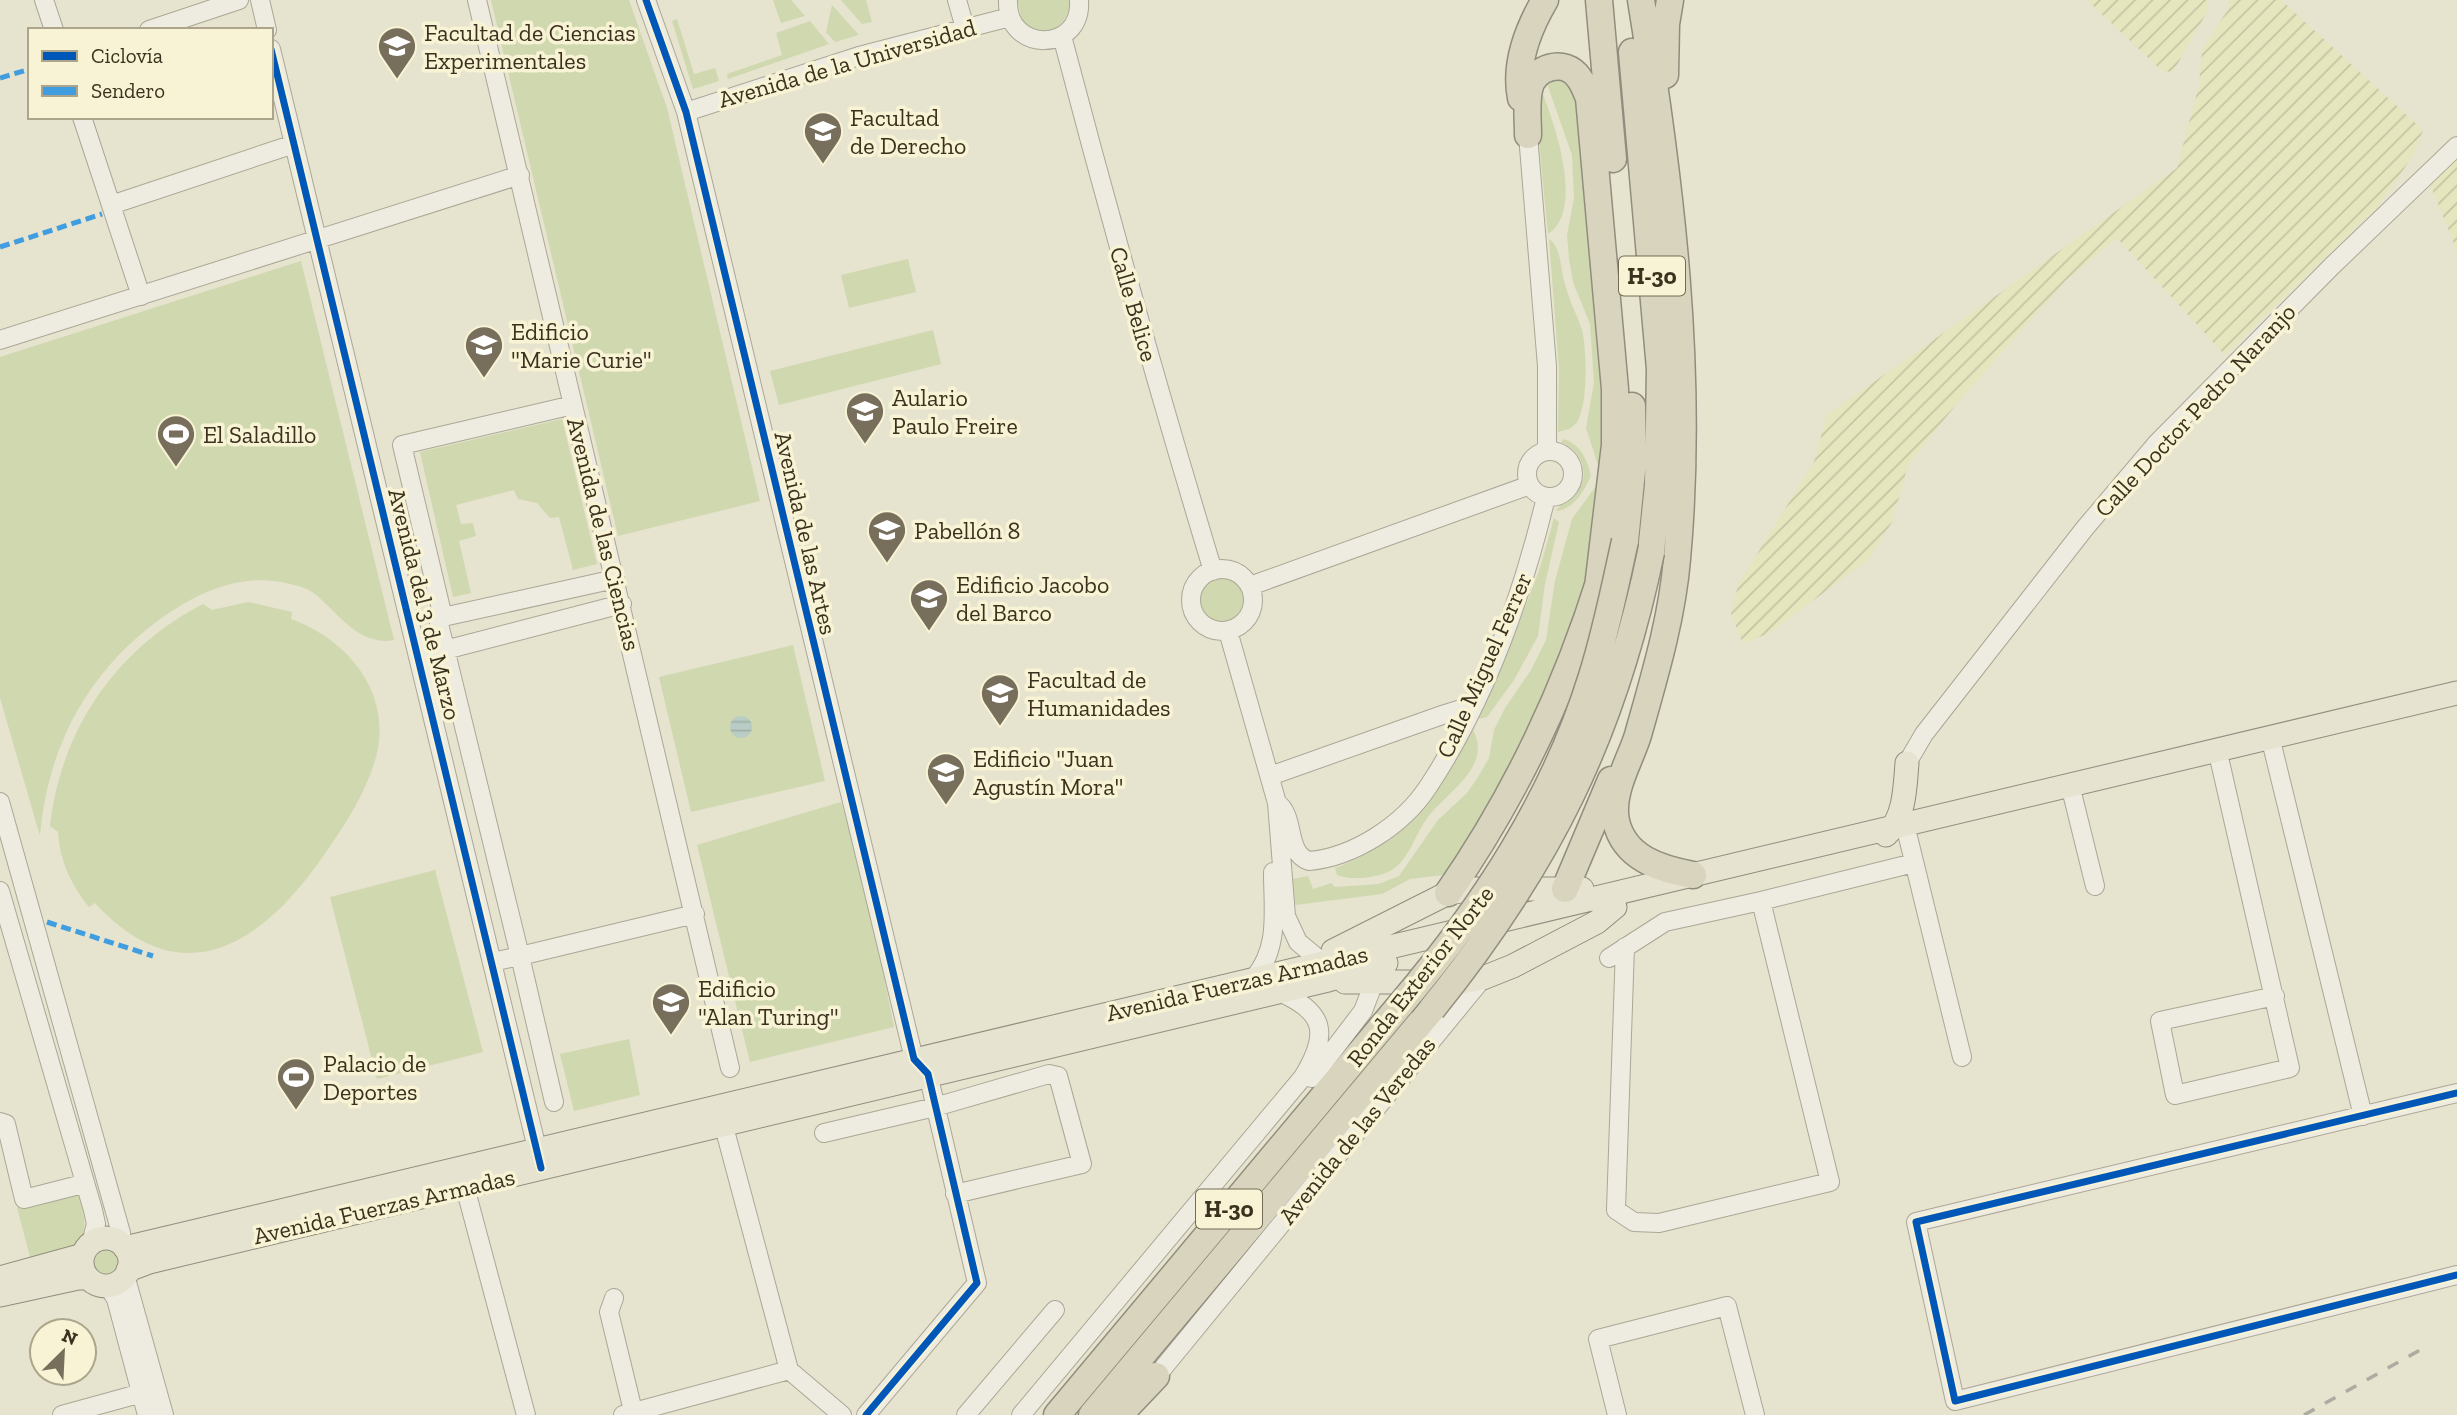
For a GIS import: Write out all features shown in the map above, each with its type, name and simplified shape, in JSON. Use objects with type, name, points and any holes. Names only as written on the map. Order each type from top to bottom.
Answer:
[{"type":"highway","points":[[1528,135],[1518,83],[1521,63],[1535,18],[1545,0]]},
{"type":"highway","points":[[1592,0],[1607,83]]},
{"type":"highway","name":"Ronda Exterior Norte","points":[[1057,1415],[1490,890],[1532,819],[1566,746],[1592,677],[1625,541],[1633,461],[1631,377],[1599,0]]},
{"type":"highway","name":"Ronda Exterior Norte","points":[[1092,1415],[1432,1009],[1516,897],[1563,814],[1593,752],[1619,679],[1651,552],[1658,485],[1660,369],[1627,0]]},
{"type":"highway","points":[[1641,0],[1664,165],[1684,391],[1682,487],[1672,598],[1643,712],[1618,791],[1616,820],[1620,833],[1638,856],[1669,871],[1693,875]]},
{"type":"highway","points":[[1664,165],[1666,24],[1670,0]]},
{"type":"highway","points":[[1528,135],[1529,89],[1534,77],[1553,66],[1567,68],[1579,76],[1589,98],[1615,389],[1615,445],[1598,587]]},
{"type":"highway","points":[[1448,893],[1511,788],[1554,706],[1573,662],[1610,550],[1631,377]]},
{"type":"highway","points":[[1558,906],[1643,712]]},
{"type":"highway","points":[[1049,1415],[1093,1372]]},
{"type":"highway","points":[[1119,1415],[1156,1376]]},
{"type":"main road","points":[[1558,906],[1613,901],[1693,875],[1739,871],[1837,855],[1850,844],[2074,797],[2220,762],[2257,745],[2305,736],[2319,726],[2457,693]]},
{"type":"main road","points":[[2424,701],[2436,704],[2457,699]]},
{"type":"main road","points":[[2382,724],[2392,715],[2417,709],[2424,701]]},
{"type":"main road","points":[[1382,965],[1325,968],[1334,950],[1448,893],[1476,889],[1532,888],[1558,906],[1613,901],[1739,871],[1864,834],[1901,832],[1926,820],[2182,759],[2382,724],[2457,705]]},
{"type":"main road","points":[[2182,759],[2220,762]]},
{"type":"main road","points":[[1901,832],[1907,763]]},
{"type":"main road","points":[[1864,834],[1890,805],[1907,763]]},
{"type":"main road","points":[[2074,797],[2085,789],[2107,783],[2120,774]]},
{"type":"main road","points":[[2015,798],[2031,801],[2062,794],[2074,797]]},
{"type":"main road","points":[[1903,802],[1912,813],[1926,820]]},
{"type":"main road","points":[[1382,965],[1403,993],[1483,978],[1513,966],[1597,922],[1613,901]]},
{"type":"main road","name":"Avenida Fuerzas Armadas","points":[[116,1267],[539,1159],[921,1066],[1254,978],[1325,968],[1382,965],[1558,906]]},
{"type":"main road","points":[[1543,949],[1558,906]]},
{"type":"main road","points":[[1382,965],[1396,920]]},
{"type":"main road","name":"Avenida Fuerzas Armadas","points":[[721,1114],[857,1090],[866,1081],[921,1066],[1279,992],[1325,968]]},
{"type":"main road","name":"Avenida Fuerzas Armadas","points":[[116,1267],[149,1262],[465,1187],[539,1159]]},
{"type":"main road","points":[[0,1278],[87,1249],[107,1238],[116,1267]]},
{"type":"main road","points":[[87,1249],[83,1270],[116,1267]]},
{"type":"main road","points":[[0,1296],[116,1267]]},
{"type":"street","points":[[44,0],[53,28]]},
{"type":"street","points":[[155,28],[239,0]]},
{"type":"street","points":[[260,0],[267,28]]},
{"type":"street","name":"Avenida de las Ciencias","points":[[477,0],[730,1068]]},
{"type":"street","name":"Avenida de las Artes","points":[[646,0],[686,112],[977,1283],[866,1415]]},
{"type":"street","points":[[957,0],[965,28]]},
{"type":"street","points":[[1009,8],[1018,30],[1032,38],[1047,40],[1062,36],[1076,20],[1079,0]]},
{"type":"street","name":"Avenida de la Universidad","points":[[686,112],[859,56],[965,28],[1009,8]]},
{"type":"street","name":"Calle Belice","points":[[1062,36],[1079,111],[1130,293],[1213,571]]},
{"type":"street","name":"Avenida del 3 de Marzo","points":[[273,56],[539,1159]]},
{"type":"street","points":[[83,119],[141,296]]},
{"type":"street","points":[[1528,135],[1547,366],[1546,451]]},
{"type":"street","points":[[111,205],[294,144]]},
{"type":"street","name":"Calle Doctor Pedro Naranjo","points":[[1907,763],[1924,734],[2132,471],[2238,360],[2457,146]]},
{"type":"street","points":[[0,340],[520,176]]},
{"type":"street","points":[[554,1102],[445,650],[439,624],[443,617],[402,445],[573,405]]},
{"type":"street","points":[[1546,451],[1561,453],[1573,471],[1566,491],[1546,497],[1530,485],[1529,466],[1537,455],[1546,451]]},
{"type":"street","points":[[1250,586],[1530,485]]},
{"type":"street","name":"Calle Miguel Ferrer","points":[[1273,790],[1284,808],[1297,853],[1302,859],[1323,860],[1362,845],[1406,813],[1427,788],[1469,712],[1523,584],[1546,497]]},
{"type":"street","points":[[1213,571],[1234,571],[1250,586],[1254,600],[1250,614],[1241,625],[1228,631],[1206,627],[1192,608],[1195,585],[1213,571]]},
{"type":"street","points":[[443,617],[615,579]]},
{"type":"street","points":[[418,657],[622,604]]},
{"type":"street","points":[[1228,631],[1273,790],[1286,916],[1298,942],[1325,968]]},
{"type":"street","points":[[1273,790],[1453,711],[1461,709],[1469,712]]},
{"type":"street","points":[[2257,745],[2363,1116]]},
{"type":"street","points":[[2220,762],[2274,996],[2290,1068],[2175,1095],[2160,1021],[2274,996]]},
{"type":"street","points":[[1254,978],[1270,956],[1273,942],[1273,790]]},
{"type":"street","points":[[2074,797],[2095,887]]},
{"type":"street","points":[[0,802],[121,1233],[116,1267],[116,1299],[148,1415]]},
{"type":"street","points":[[1901,832],[1914,863],[1962,1057]]},
{"type":"street","points":[[1609,958],[1665,922],[1914,863]]},
{"type":"street","points":[[0,891],[96,1224],[87,1249]]},
{"type":"street","points":[[1625,947],[1616,1209],[1634,1222],[1659,1223],[1830,1182],[1761,901]]},
{"type":"street","points":[[492,962],[695,914]]},
{"type":"street","points":[[1276,1111],[1296,1097],[1351,1030],[1382,965]]},
{"type":"street","name":"Avenida de las Veredas","points":[[1128,1415],[1156,1376],[1483,978]]},
{"type":"street","points":[[1021,1415],[1303,1077],[1320,1039],[1319,1023],[1311,1010],[1279,992]]},
{"type":"street","points":[[824,1133],[935,1107],[1049,1074],[1058,1076],[1082,1164],[955,1194]]},
{"type":"street","points":[[2457,1093],[1916,1222],[1955,1401],[2457,1275]]},
{"type":"street","points":[[721,1114],[789,1370],[842,1415]]},
{"type":"street","points":[[0,1122],[6,1124],[24,1199],[83,1185]]},
{"type":"street","points":[[465,1187],[526,1415]]},
{"type":"street","points":[[116,1267],[164,1415]]},
{"type":"street","points":[[614,1298],[609,1312],[630,1414],[789,1370]]},
{"type":"street","points":[[1617,1415],[1598,1339],[1727,1306],[1755,1415]]},
{"type":"street","points":[[966,1415],[1055,1310]]},
{"type":"street","points":[[62,1415],[142,1393]]},
{"type":"green space","points":[[491,0],[629,0],[667,108],[760,501],[618,536]]},
{"type":"green space","points":[[773,0],[791,0],[805,16],[781,23]]},
{"type":"green space","points":[[841,0],[866,0],[872,22],[862,24]]},
{"type":"green space","points":[[1017,0],[1071,0],[1069,10],[1060,25],[1046,32],[1030,27],[1022,20]]},
{"type":"green space","points":[[2087,0],[2209,0],[2206,14],[2173,72],[2162,71]]},
{"type":"green space","points":[[2229,0],[2281,0],[2423,130],[2414,154],[2379,205],[2225,355],[2117,238],[2066,280],[1959,401],[1908,465],[1892,522],[1868,560],[1769,633],[1743,644],[1731,614],[1738,585],[1814,462],[1827,415],[2177,168],[2199,85],[2202,51],[2227,11]]},
{"type":"green space","points":[[832,5],[859,35],[835,42],[826,32]]},
{"type":"green space","points":[[677,19],[694,74],[715,68],[719,81],[693,89],[672,21]]},
{"type":"green space","points":[[810,21],[829,44],[728,79],[727,74],[782,55],[776,33]]},
{"type":"green space","points":[[1562,73],[1581,96],[1607,346],[1598,537],[1572,635],[1512,763],[1468,840],[1443,875],[1410,879],[1382,894],[1295,905],[1293,879],[1308,876],[1313,889],[1331,883],[1335,887],[1379,884],[1399,876],[1438,820],[1467,793],[1489,758],[1494,730],[1505,708],[1531,670],[1546,640],[1555,581],[1572,519],[1599,482],[1600,471],[1586,428],[1594,383],[1590,324],[1573,282],[1567,235],[1574,198],[1572,155],[1544,75]]},
{"type":"green space","points":[[1540,87],[1558,141],[1566,185],[1565,205],[1559,222],[1548,234],[1536,110]]},
{"type":"green space","points":[[2457,153],[2457,251],[2426,174]]},
{"type":"green space","points":[[1549,239],[1558,253],[1563,279],[1582,330],[1586,364],[1581,414],[1573,426],[1558,432],[1559,368]]},
{"type":"green space","points":[[908,259],[916,292],[849,308],[841,275]]},
{"type":"green space","name":"El Saladillo","points":[[301,261],[394,640],[382,641],[360,634],[312,592],[286,583],[256,580],[242,582],[214,589],[188,601],[146,630],[121,653],[99,678],[80,706],[53,767],[40,836],[0,698],[0,357]]},
{"type":"green space","points":[[933,330],[941,364],[779,405],[770,371]]},
{"type":"green space","points":[[562,419],[597,564],[573,570],[559,517],[550,518],[537,503],[518,499],[514,490],[456,505],[461,524],[473,523],[476,536],[459,541],[471,593],[453,597],[420,452]]},
{"type":"green space","points":[[1564,439],[1582,453],[1591,476],[1573,503],[1556,511],[1576,494],[1581,487],[1584,472],[1579,457],[1561,442]]},
{"type":"green space","points":[[1554,518],[1559,522],[1545,584],[1538,636],[1514,680],[1487,717],[1476,718],[1516,631],[1540,568]]},
{"type":"green space","points":[[1221,574],[1238,581],[1245,598],[1238,615],[1221,622],[1204,615],[1197,598],[1204,581]]},
{"type":"green space","points":[[248,602],[292,612],[291,619],[330,640],[360,670],[377,708],[380,730],[377,753],[362,792],[342,829],[302,884],[277,911],[250,933],[221,947],[191,953],[160,948],[128,932],[95,903],[89,907],[77,890],[64,863],[58,832],[50,826],[56,790],[80,725],[119,668],[172,622],[203,604],[212,610]]},
{"type":"green space","points":[[793,645],[825,781],[691,812],[659,677]]},
{"type":"green space","points":[[1472,728],[1477,742],[1473,766],[1428,817],[1400,863],[1389,871],[1366,878],[1337,875],[1335,868],[1382,844],[1417,812],[1446,773]]},
{"type":"green space","points":[[841,802],[864,877],[894,1027],[750,1062],[697,845]]},
{"type":"green space","points":[[435,870],[483,1052],[377,1079],[330,897]]},
{"type":"green space","points":[[629,1039],[640,1095],[574,1111],[560,1054]]},
{"type":"green space","points":[[79,1194],[84,1225],[78,1243],[70,1249],[31,1261],[17,1207]]},
{"type":"green space","points":[[104,1246],[114,1249],[121,1260],[118,1272],[100,1277],[93,1270],[91,1259],[93,1252]]},
{"type":"shaded area","points":[[741,716],[751,723],[752,727],[745,737],[741,738],[731,731],[730,727],[737,717]]},
{"type":"railway","points":[[2304,1415],[2429,1345]]},
{"type":"marked path","points":[[0,78],[28,70]]},
{"type":"marked path","points":[[0,247],[102,214]]},
{"type":"marked path","points":[[47,922],[153,956]]},
{"type":"cycle path","points":[[646,0],[686,112],[914,1059],[928,1074],[977,1283],[866,1415]]},
{"type":"cycle path","points":[[273,57],[541,1168]]},
{"type":"cycle path","points":[[2457,1093],[1916,1222],[1955,1401],[2457,1275]]},
{"type":"place","name":"Facultad de Ciencias Experimentales","points":[[397,80]]},
{"type":"place","name":"Facultad de Derecho","points":[[823,165]]},
{"type":"place","name":"Edificio \"Marie Curie\"","points":[[484,379]]},
{"type":"place","name":"Aulario Paulo Freire","points":[[865,445]]},
{"type":"place","name":"El Saladillo","points":[[176,468]]},
{"type":"place","name":"Pabellón 8","points":[[887,564]]},
{"type":"place","name":"Edificio Jacobo del Barco","points":[[929,632]]},
{"type":"place","name":"Facultad de Humanidades","points":[[1000,727]]},
{"type":"place","name":"Edificio \"Juan Agustín Mora\"","points":[[946,806]]},
{"type":"place","name":"Edificio \"Alan Turing\"","points":[[671,1036]]},
{"type":"place","name":"Palacio de Deportes","points":[[296,1111]]}]
